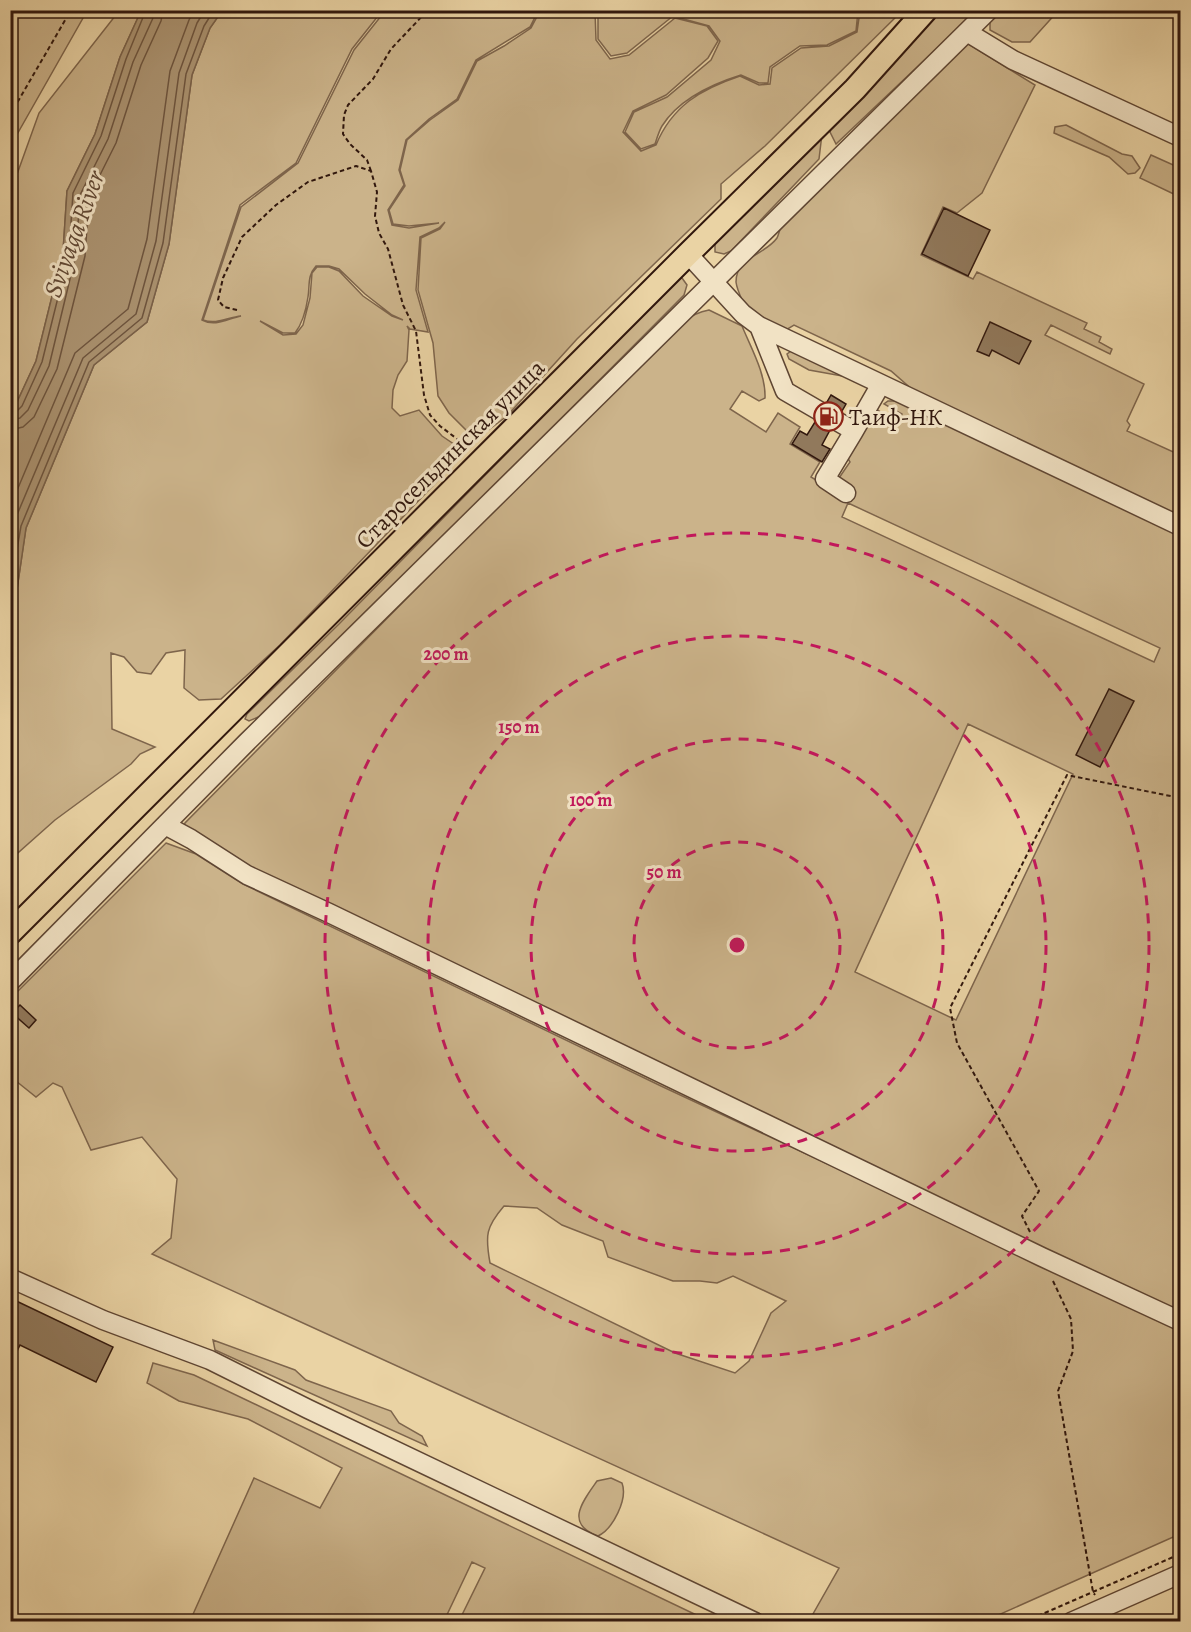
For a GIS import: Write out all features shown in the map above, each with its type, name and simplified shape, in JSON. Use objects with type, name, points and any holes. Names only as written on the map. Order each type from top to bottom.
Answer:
[{"type":"main road","name":"Старосельдинская улица","points":[[10,933],[855,89],[926,10]]},
{"type":"street","points":[[10,982],[246,743],[989,10]]},
{"type":"street","points":[[967,32],[1013,60],[1180,137]]},
{"type":"street","points":[[688,254],[742,314],[759,326],[1180,526]]},
{"type":"street","points":[[759,326],[786,391],[854,431]]},
{"type":"street","points":[[846,493],[825,479],[881,384]]},
{"type":"street","points":[[165,825],[247,875],[1180,1321]]},
{"type":"street","points":[[10,1278],[103,1320],[210,1360],[755,1622]]},
{"type":"street","points":[[1071,1622],[1180,1574]]},
{"type":"path","points":[[10,18],[25,10]]},
{"type":"path","points":[[10,115],[71,10]]},
{"type":"path","points":[[428,10],[391,49],[373,79],[348,105],[344,115],[343,134],[367,160],[371,171],[377,192],[375,216],[379,233],[388,249],[404,305],[416,331],[424,395],[430,415],[463,442],[481,462]]},
{"type":"path","points":[[237,310],[224,307],[218,300],[223,278],[242,237],[276,204],[308,182],[356,166],[371,171]]},
{"type":"path","points":[[1106,1607],[1093,1592],[1058,1391],[1073,1351],[1071,1319],[1022,1216],[1039,1191],[957,1043],[950,1008],[1067,775],[1180,798]]},
{"type":"path","points":[[1024,1622],[1180,1554]]},
{"type":"shaded area","points":[[10,11],[87,11],[11,145]]},
{"type":"shaded area","points":[[119,11],[141,11],[120,57],[95,134],[67,191],[63,252],[36,361],[11,410],[11,191],[39,113]]},
{"type":"shaded area","points":[[222,11],[382,11],[352,49],[296,163],[240,205],[202,320],[212,323],[241,316],[218,321],[203,320],[241,207],[298,163],[354,50],[385,11],[538,11],[530,27],[476,60],[457,99],[429,119],[406,140],[399,170],[404,185],[388,210],[392,225],[409,228],[439,223],[409,226],[393,224],[389,210],[405,186],[400,170],[407,140],[458,100],[477,61],[531,28],[540,11],[595,11],[596,40],[610,59],[629,55],[675,18],[707,26],[718,41],[708,58],[666,95],[633,111],[623,132],[641,151],[656,145],[679,109],[701,93],[740,76],[759,85],[770,84],[772,68],[801,48],[829,46],[857,32],[860,11],[902,11],[765,146],[721,184],[721,199],[577,339],[507,416],[483,434],[468,432],[449,413],[438,396],[433,343],[418,290],[421,238],[440,229],[445,222],[439,228],[420,237],[416,290],[428,332],[410,329],[407,326],[409,330],[407,361],[398,375],[393,390],[392,408],[400,416],[419,410],[442,436],[461,449],[448,470],[280,645],[221,699],[199,700],[184,688],[185,650],[166,653],[151,674],[137,672],[124,657],[111,653],[112,729],[155,747],[140,754],[131,764],[55,820],[11,859],[10,608],[16,596],[26,528],[94,365],[147,322],[169,244],[192,75],[210,28]],"holes":[[[316,266],[329,266],[339,269],[365,294],[392,315],[403,320],[392,316],[363,296],[339,271],[329,267],[317,267],[312,273],[310,298],[303,325],[296,334],[283,335],[260,321],[283,333],[295,333],[305,311],[311,273]]]},
{"type":"shaded area","points":[[598,11],[858,11],[856,31],[827,45],[800,46],[770,67],[768,83],[759,83],[741,75],[719,83],[687,100],[669,116],[655,144],[641,149],[625,132],[634,112],[667,97],[711,60],[720,41],[709,26],[673,16],[627,53],[611,56],[598,39]]},
{"type":"shaded area","points":[[936,11],[976,11],[836,144],[830,132],[830,124]]},
{"type":"shaded area","points":[[997,11],[1058,11],[1030,42],[1012,42],[990,30],[990,21]]},
{"type":"shaded area","points":[[967,43],[1035,85],[982,193],[957,213],[943,207],[921,255],[973,279],[977,272],[1087,323],[1084,329],[1101,337],[1099,342],[1112,349],[1110,354],[1051,325],[1045,335],[1144,384],[1127,421],[1130,425],[1127,431],[1180,455],[1180,517],[914,391],[891,371],[794,325],[786,330],[746,309],[736,282],[741,267],[772,244],[782,224]]},
{"type":"shaded area","points":[[1066,125],[1122,154],[1132,156],[1140,168],[1135,173],[1128,174],[1109,157],[1054,133],[1055,127]]},
{"type":"shaded area","points":[[822,134],[819,159],[731,251],[724,254],[715,252],[715,242]]},
{"type":"shaded area","points":[[1151,155],[1180,168],[1180,197],[1140,178]]},
{"type":"shaded area","points":[[682,278],[687,285],[684,295],[285,696],[263,715],[249,721],[245,719],[247,714],[339,624],[678,279]]},
{"type":"shaded area","points":[[709,310],[742,326],[761,370],[765,398],[759,401],[742,391],[730,409],[766,432],[778,413],[800,427],[790,444],[820,462],[811,477],[845,498],[839,478],[850,462],[847,457],[876,409],[898,423],[902,414],[884,404],[888,401],[899,401],[1180,532],[1180,1314],[250,873],[183,829],[185,823],[643,359],[681,323]],"holes":[[[848,503],[1160,648],[1154,662],[842,517]],[[968,724],[1073,774],[956,1020],[855,972]]]},
{"type":"shaded area","points":[[791,351],[843,375],[809,370],[789,359],[787,354]]},
{"type":"shaded area","points":[[166,843],[196,854],[243,884],[661,1086],[1180,1329],[1180,1534],[985,1621],[809,1621],[839,1568],[152,1254],[171,1238],[177,1179],[142,1137],[91,1150],[62,1087],[53,1083],[36,1097],[11,1077],[10,999]],"holes":[[[504,1206],[537,1208],[562,1225],[603,1241],[608,1257],[673,1281],[717,1283],[733,1276],[786,1301],[771,1313],[749,1361],[735,1373],[675,1353],[490,1263],[488,1232]]]},
{"type":"shaded area","points":[[213,1340],[295,1370],[306,1380],[391,1411],[399,1423],[422,1436],[427,1446],[215,1350]]},
{"type":"shaded area","points":[[153,1363],[194,1375],[709,1621],[459,1621],[485,1568],[472,1562],[444,1621],[190,1621],[254,1478],[320,1508],[342,1468],[248,1419],[179,1401],[147,1383]]},
{"type":"shaded area","points":[[611,1478],[622,1483],[623,1497],[614,1520],[598,1536],[582,1525],[579,1519],[580,1512],[586,1496],[597,1481]]},
{"type":"water","name":"Sviyaga River","points":[[141,11],[222,11],[210,28],[192,75],[169,244],[147,322],[94,365],[26,528],[16,596],[11,608],[11,410],[36,361],[63,252],[67,191],[95,134],[120,57]]},
{"type":"building","points":[[944,208],[990,230],[968,276],[922,254]]},
{"type":"building","points":[[990,322],[1031,341],[1019,364],[992,350],[989,356],[977,351]]},
{"type":"building","points":[[831,395],[846,404],[842,411],[827,402]]},
{"type":"building","points":[[815,422],[830,430],[822,445],[830,449],[822,462],[792,444],[800,431],[807,435]]},
{"type":"building","points":[[1109,689],[1134,701],[1100,767],[1076,755]]},
{"type":"building","points":[[20,1005],[36,1020],[29,1028],[12,1013]]},
{"type":"building","points":[[10,1298],[113,1347],[96,1382],[20,1345],[10,1366]]},
{"type":"place","name":"Таиф-НК","points":[[828,417]]}]
